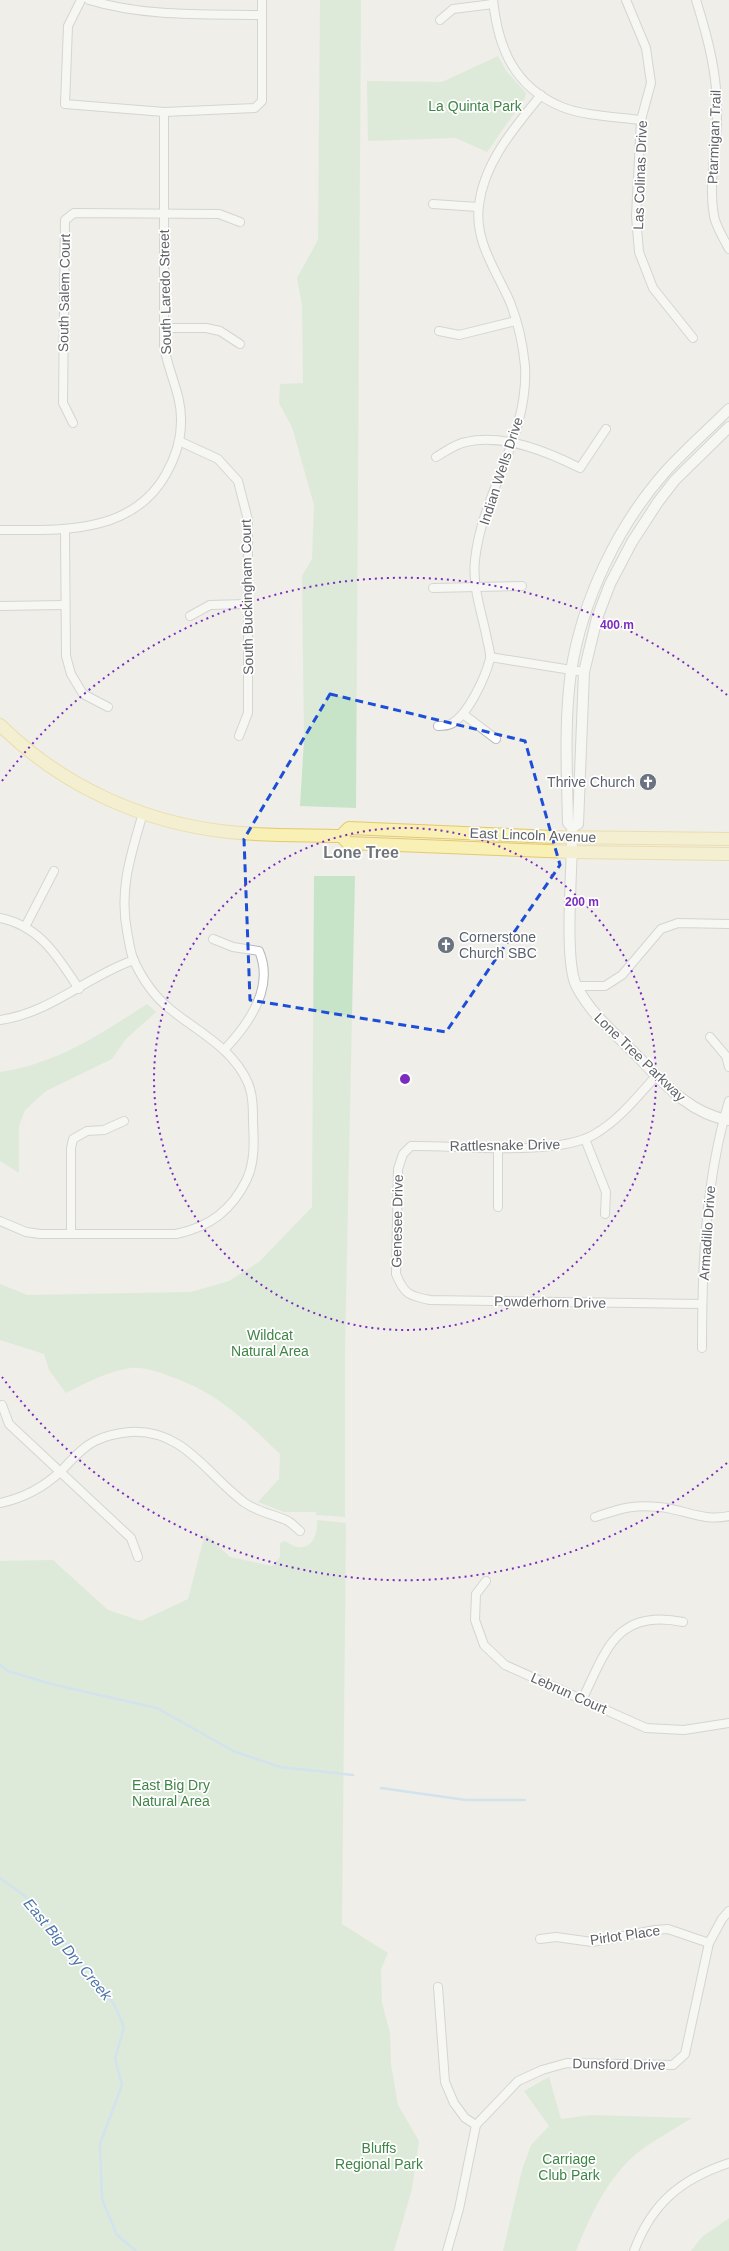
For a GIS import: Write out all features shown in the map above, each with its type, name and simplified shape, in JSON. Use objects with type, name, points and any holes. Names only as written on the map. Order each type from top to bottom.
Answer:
[{"type":"main road","name":"East Lincoln Avenue","points":[[0,725],[54,770],[101,796],[143,813],[187,825],[228,832],[341,836],[348,843],[572,852],[729,854]]},
{"type":"main road","name":"East Lincoln Avenue","points":[[341,836],[349,828],[572,832],[729,839]]},
{"type":"street","points":[[81,0],[68,26],[65,104],[164,112],[255,108],[262,100],[262,0]]},
{"type":"street","points":[[89,0],[116,8],[153,12],[262,15]]},
{"type":"street","name":"Las Colinas Drive","points":[[626,0],[646,48],[651,83],[641,120],[636,216],[639,252],[654,288],[693,338]]},
{"type":"street","name":"Ptarmigan Trail","points":[[696,0],[707,36],[716,79],[717,116],[712,187],[714,218],[729,249]]},
{"type":"street","points":[[440,20],[453,9],[493,2],[499,38],[504,53],[514,71],[541,94],[562,107],[641,120]]},
{"type":"street","name":"Indian Wells Drive","points":[[438,726],[450,724],[462,714],[484,678],[490,657],[476,588],[475,562],[478,539],[512,444],[524,392],[524,366],[516,321],[510,303],[485,252],[479,231],[478,207],[481,188],[492,162],[541,94]]},
{"type":"street","name":"South Laredo Street","points":[[0,530],[65,530],[104,523],[122,516],[138,506],[162,481],[172,463],[180,441],[180,407],[178,393],[166,361],[164,346],[164,112]]},
{"type":"street","points":[[433,204],[478,207]]},
{"type":"street","name":"South Salem Court","points":[[73,423],[63,403],[65,220],[74,213],[164,212],[219,214],[240,222]]},
{"type":"street","points":[[438,331],[459,335],[516,321]]},
{"type":"street","points":[[165,328],[200,328],[220,331],[240,344]]},
{"type":"street","name":"Lone Tree Parkway","points":[[726,1119],[693,1107],[656,1076],[594,1014],[576,986],[570,942],[572,832],[568,823],[567,778],[568,701],[572,670],[585,614],[598,579],[621,535],[638,507],[666,472],[729,409]]},
{"type":"street","name":"Lone Tree Parkway","points":[[572,832],[578,824],[584,672],[598,618],[610,584],[632,542],[649,514],[675,480],[729,427]]},
{"type":"street","points":[[436,458],[459,445],[472,441],[485,440],[512,444],[557,456],[580,468],[606,429]]},
{"type":"street","name":"South Buckingham Court","points":[[180,441],[218,459],[238,481],[248,520],[248,712],[239,736]]},
{"type":"street","points":[[65,530],[66,656],[71,674],[83,694],[108,707]]},
{"type":"street","points":[[433,588],[522,586]]},
{"type":"street","points":[[190,616],[210,605],[247,604]]},
{"type":"street","points":[[0,606],[65,605]]},
{"type":"street","points":[[490,657],[584,672]]},
{"type":"street","points":[[462,714],[496,739]]},
{"type":"street","points":[[0,1221],[26,1232],[71,1234],[176,1234],[194,1230],[208,1224],[223,1214],[235,1201],[250,1173],[253,1157],[252,1100],[249,1084],[242,1072],[224,1050],[166,1005],[150,986],[134,960],[125,920],[124,886],[127,867],[143,813]]},
{"type":"street","points":[[25,927],[54,871]]},
{"type":"street","points":[[0,918],[25,927],[40,936],[49,946],[78,989]]},
{"type":"street","points":[[576,986],[605,986],[622,975],[661,928],[678,923],[729,924]]},
{"type":"street","points":[[213,939],[233,947],[252,948],[259,951],[263,959],[262,986],[254,1013],[238,1035],[224,1050]]},
{"type":"street","points":[[0,1020],[34,1011],[78,989],[106,971],[134,960]]},
{"type":"street","points":[[710,1038],[726,1056],[729,1067]]},
{"type":"street","name":"Rattlesnake Drive","points":[[404,1154],[412,1146],[498,1148],[555,1146],[584,1140],[620,1117],[656,1076]]},
{"type":"street","name":"Armadillo Drive","points":[[702,1348],[702,1304],[709,1188],[729,1101]]},
{"type":"street","points":[[71,1234],[71,1148],[73,1139],[87,1131],[104,1130],[124,1121]]},
{"type":"street","points":[[584,1140],[606,1192],[605,1214]]},
{"type":"street","points":[[498,1148],[498,1207]]},
{"type":"street","name":"Genesee Drive","points":[[402,1289],[396,1274],[398,1169],[404,1154]]},
{"type":"street","name":"Powderhorn Drive","points":[[402,1289],[413,1297],[430,1300],[702,1304]]},
{"type":"street","points":[[2,1405],[9,1424],[131,1538],[138,1557]]},
{"type":"street","points":[[0,1503],[28,1494],[41,1487],[82,1449],[95,1441],[125,1433],[154,1434],[169,1438],[183,1447],[245,1503],[259,1511],[287,1520],[300,1531]]},
{"type":"street","points":[[595,1517],[632,1506],[661,1507],[703,1518],[729,1516]]},
{"type":"street","name":"Lebrun Court","points":[[486,1581],[476,1594],[475,1620],[484,1646],[505,1665],[646,1728],[684,1730],[729,1724]]},
{"type":"street","points":[[582,1700],[607,1649],[623,1629],[647,1619],[662,1617],[683,1622]]},
{"type":"street","name":"Dunsford Drive","points":[[476,2125],[518,2081],[567,2063],[673,2065],[685,2054],[709,1943],[722,1919],[729,1911]]},
{"type":"street","name":"Pirlot Place","points":[[540,1939],[556,1937],[592,1942],[655,1930],[668,1929],[709,1943]]},
{"type":"street","points":[[438,1987],[445,2082],[454,2103],[465,2118],[476,2125],[459,2209],[447,2251]]},
{"type":"street","points":[[634,2251],[640,2233],[654,2210],[676,2190],[703,2172],[729,2163]]},
{"type":"highlighted area","points":[[330,694],[525,741],[560,865],[446,1032],[250,1000],[244,839]]},
{"type":"green space","points":[[320,0],[361,0],[356,808],[300,806],[304,740],[302,576],[312,559],[314,505],[292,427],[279,403],[280,384],[303,383],[302,305],[297,278],[318,240]]},
{"type":"green space","name":"La Quinta Park","points":[[498,56],[507,72],[526,93],[525,98],[487,152],[456,138],[368,141],[367,81],[442,82]]},
{"type":"green space","name":"Wildcat Natural Area","points":[[314,876],[355,876],[345,1347],[345,1517],[316,1515],[316,1512],[284,1512],[258,1502],[279,1479],[280,1454],[242,1418],[202,1390],[160,1373],[146,1369],[131,1368],[89,1381],[66,1393],[49,1370],[44,1354],[0,1340],[0,1284],[27,1295],[191,1292],[229,1281],[259,1262],[312,1207]]},
{"type":"green space","points":[[147,1004],[156,1012],[126,1039],[112,1059],[46,1091],[25,1110],[19,1126],[19,1173],[0,1161],[0,1072],[21,1068],[59,1055],[95,1037]]},
{"type":"green space","name":"East Big Dry Natural Area","points":[[317,1520],[346,1523],[342,1924],[388,1953],[381,1969],[382,2003],[390,2033],[391,2064],[398,2105],[419,2141],[412,2189],[394,2251],[0,2251],[0,1561],[53,1560],[108,1610],[141,1621],[188,1599],[205,1534],[230,1557],[272,1566],[280,1557],[280,1543],[285,1541],[292,1545],[305,1547],[313,1540],[317,1528]]},
{"type":"green space","name":"Carriage Club Park","points":[[549,2077],[561,2119],[591,2115],[692,2118],[645,2147],[632,2157],[621,2169],[595,2208],[576,2251],[503,2251],[522,2170],[531,2145],[549,2126],[524,2091]]},
{"type":"green space","points":[[729,2218],[729,2251],[691,2251],[702,2237]]},
{"type":"waterway","points":[[0,1665],[8,1671],[55,1685],[157,1708],[233,1751],[280,1767],[353,1775]]},
{"type":"waterway","points":[[381,1788],[466,1800],[525,1800]]},
{"type":"waterway","name":"East Big Dry Creek","points":[[0,1878],[25,1896],[90,1971],[115,2006],[124,2027],[115,2059],[122,2085],[100,2144],[102,2199],[117,2235],[136,2251]]},
{"type":"place","name":"Thrive Church","points":[[648,782]]},
{"type":"place","name":"Cornerstone Church SBC","points":[[446,945]]},
{"type":"district","name":"Lone Tree","points":[[361,852]]},
{"type":"park label","name":"Bluffs Regional Park","points":[[379,2156]]}]
